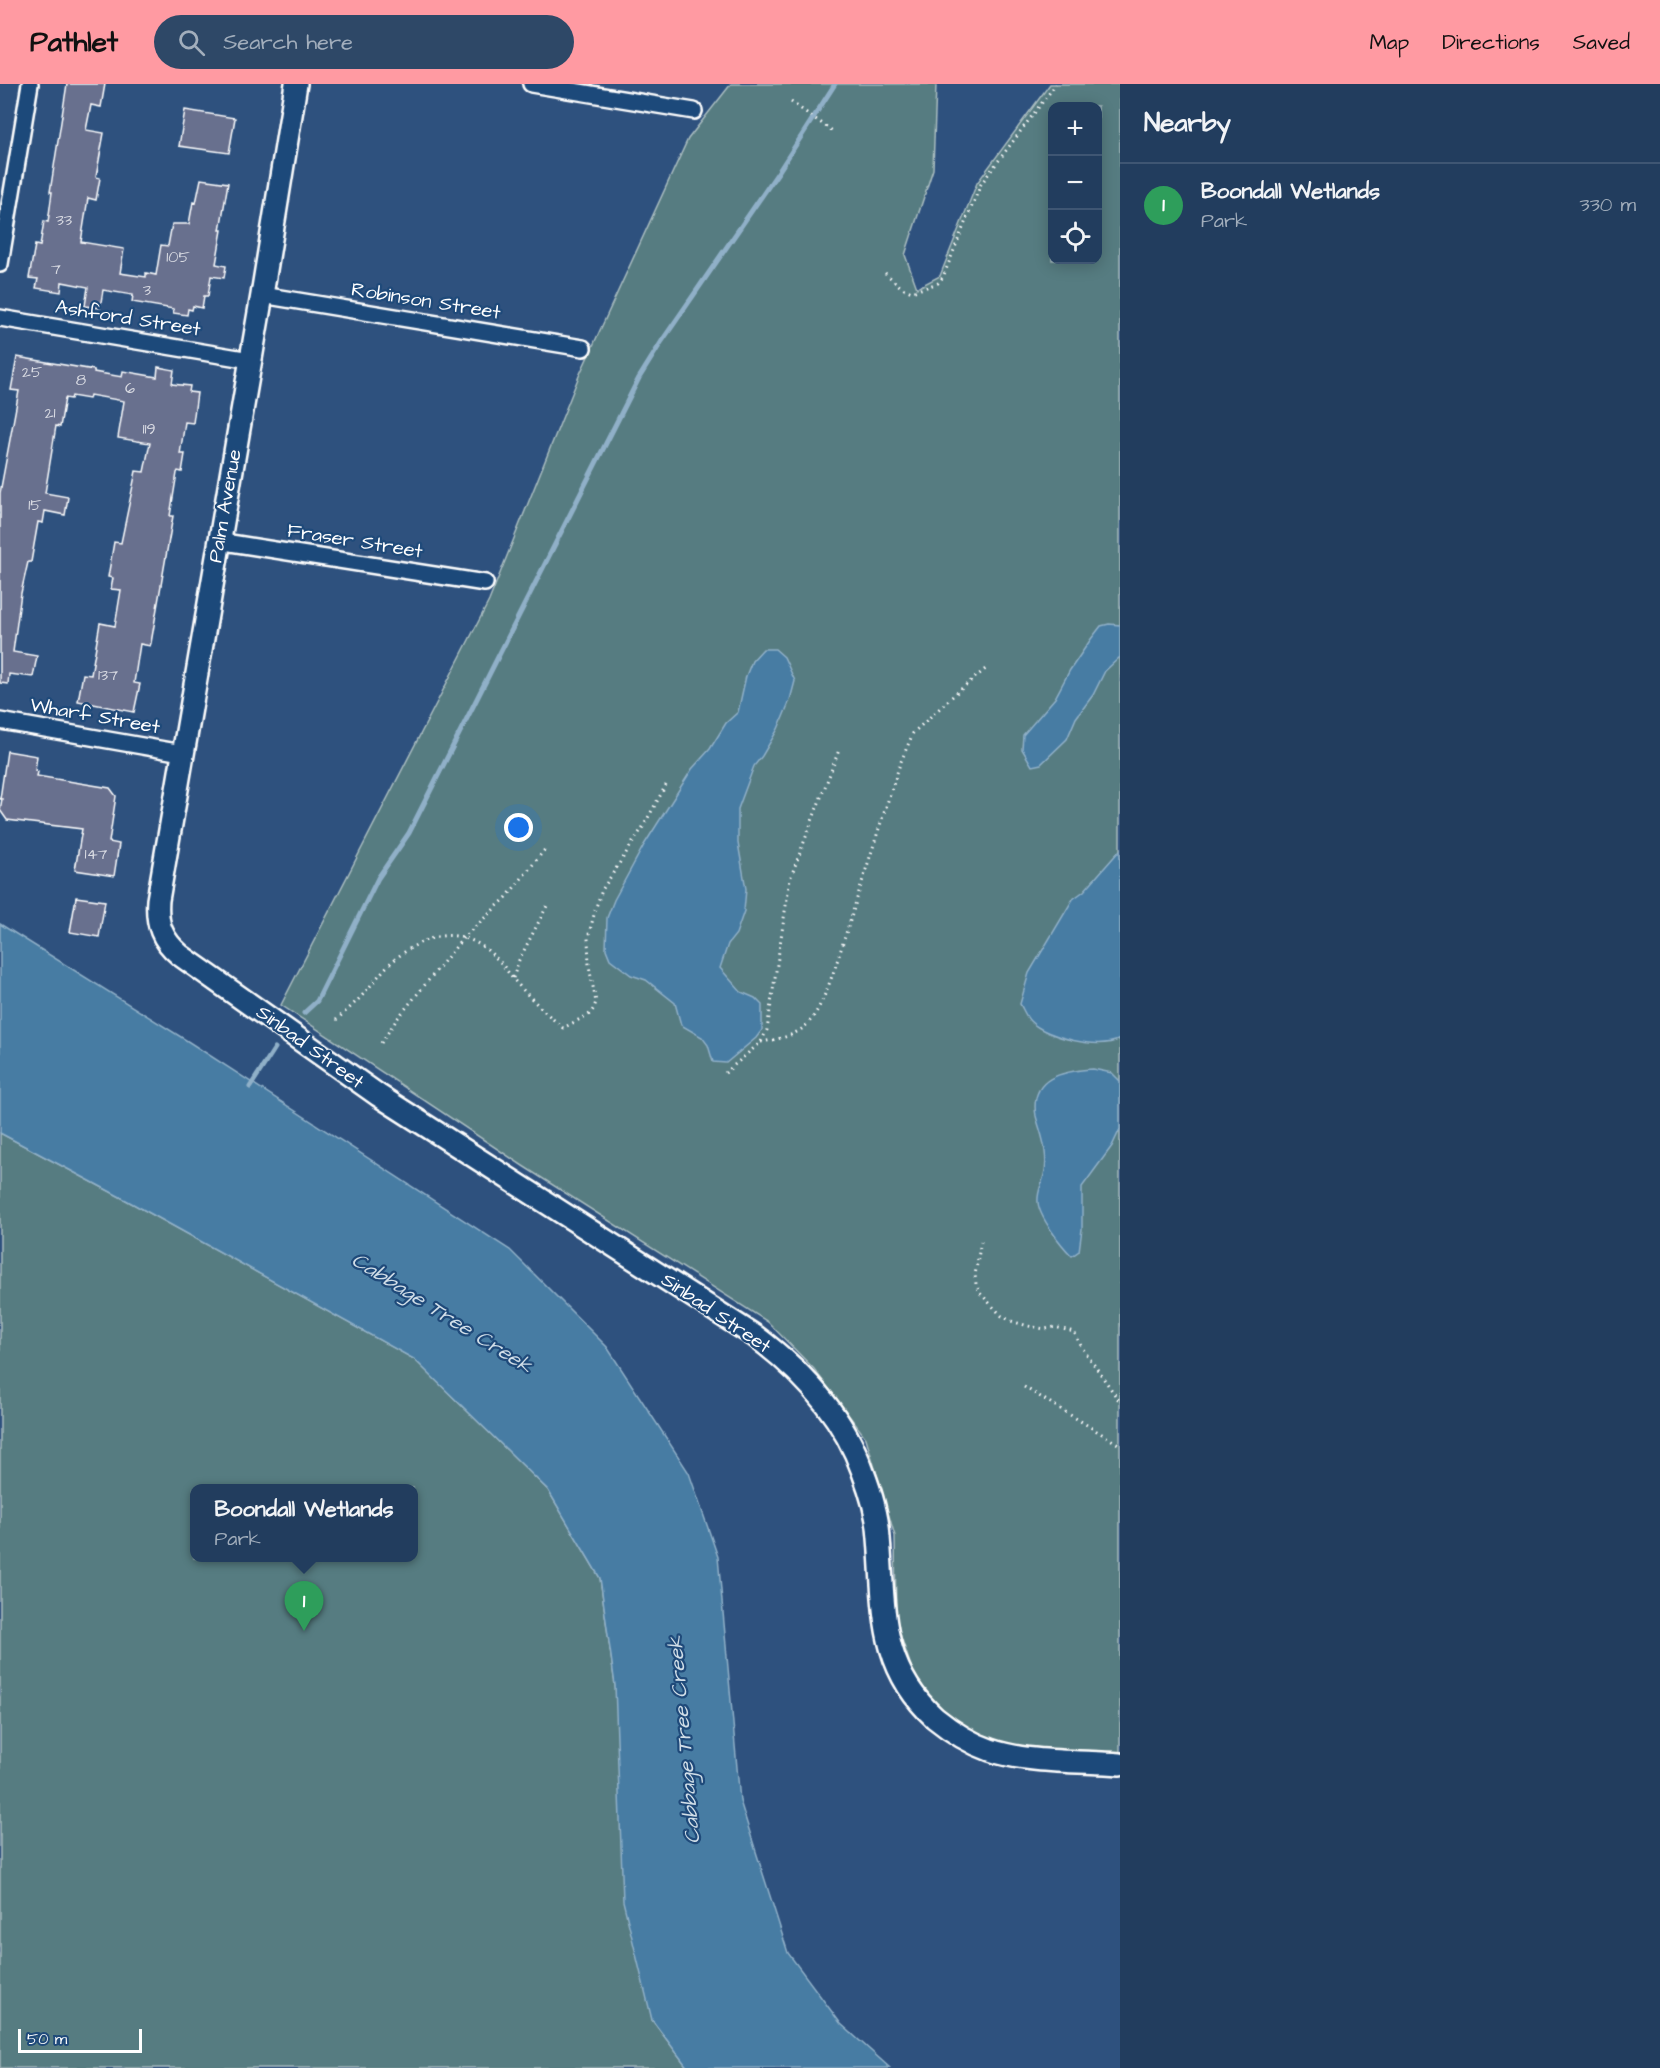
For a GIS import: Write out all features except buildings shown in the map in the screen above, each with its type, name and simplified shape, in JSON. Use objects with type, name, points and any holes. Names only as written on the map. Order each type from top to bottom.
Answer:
[{"type":"street","points":[[0,264],[30,84]]},
{"type":"street","name":"Palm Avenue","points":[[159,927],[158,900],[296,84]]},
{"type":"street","points":[[531,84],[694,111]]},
{"type":"street","name":"Robinson Street","points":[[262,295],[583,348]]},
{"type":"street","name":"Ashford Street","points":[[0,318],[250,360]]},
{"type":"street","name":"Fraser Street","points":[[218,541],[485,584]]},
{"type":"street","name":"Wharf Street","points":[[0,721],[182,753]]},
{"type":"street","name":"Sinbad Street","points":[[159,927],[166,940],[178,953],[378,1095],[754,1336],[791,1366],[833,1414],[846,1434],[863,1472],[877,1519],[882,1595],[894,1659],[914,1694],[940,1722],[974,1743],[1007,1755],[1120,1764]]},
{"type":"path","points":[[885,273],[902,288],[912,292],[938,284],[948,267],[981,184],[1056,84]]},
{"type":"path","points":[[791,102],[834,132]]},
{"type":"path","points":[[761,1042],[798,1032],[809,1023],[817,1011],[837,960],[900,764],[913,733],[988,667]]},
{"type":"path","points":[[725,1073],[761,1042],[766,1030],[790,879],[839,750]]},
{"type":"path","points":[[336,1020],[359,999],[392,961],[424,940],[440,935],[463,938],[487,950],[542,1010],[563,1028],[590,1014],[596,1002],[588,951],[593,915],[603,890],[643,827],[666,785]]},
{"type":"path","points":[[381,1043],[397,1019],[463,938],[506,898],[546,848]]},
{"type":"path","points":[[513,978],[548,904]]},
{"type":"path","points":[[981,1241],[975,1275],[976,1284],[987,1300],[1002,1316],[1011,1321],[1045,1329],[1055,1327],[1074,1332],[1081,1346],[1120,1402]]},
{"type":"path","points":[[1024,1387],[1120,1445]]},
{"type":"green space","points":[[731,84],[936,84],[933,169],[905,255],[917,288],[940,276],[977,183],[1050,84],[1120,84],[1120,1756],[1006,1744],[976,1734],[943,1712],[918,1687],[896,1622],[895,1536],[866,1438],[814,1369],[768,1322],[523,1166],[281,1005],[489,601],[579,376],[688,139]]},
{"type":"green space","points":[[0,1133],[414,1359],[548,1490],[600,1578],[615,1685],[652,2020],[688,2068],[0,2068]]},
{"type":"water","points":[[1120,625],[1120,657],[1105,671],[1093,695],[1076,718],[1067,739],[1041,764],[1032,766],[1022,749],[1023,735],[1055,698],[1070,670],[1101,626]]},
{"type":"water","points":[[763,649],[775,649],[784,657],[795,681],[778,729],[754,766],[738,809],[738,843],[746,889],[744,911],[736,934],[728,944],[720,968],[741,992],[755,998],[762,1005],[762,1030],[756,1038],[726,1063],[713,1062],[708,1045],[702,1037],[681,1025],[675,1003],[646,980],[631,975],[610,959],[606,949],[607,918],[614,900],[644,845],[692,769],[710,749],[726,723],[738,712],[746,676],[752,661]]},
{"type":"water","points":[[1120,850],[1120,1039],[1111,1042],[1087,1043],[1048,1033],[1030,1021],[1020,1004],[1029,973],[1073,899],[1084,891]]},
{"type":"water","name":"Cabbage Tree Creek","points":[[0,924],[189,1042],[510,1250],[607,1347],[689,1473],[718,1557],[740,1801],[788,1953],[841,2024],[890,2068],[688,2068],[652,2020],[623,1901],[615,1685],[600,1578],[548,1490],[414,1359],[0,1133]]},
{"type":"water","points":[[1093,1069],[1112,1073],[1120,1081],[1120,1129],[1112,1146],[1082,1187],[1082,1229],[1079,1251],[1072,1256],[1051,1230],[1039,1208],[1038,1195],[1045,1172],[1046,1158],[1035,1103],[1038,1092],[1051,1079],[1060,1074]]},
{"type":"waterway","points":[[304,1013],[317,1001],[378,878],[409,833],[639,378],[835,84]]},
{"type":"waterway","points":[[250,1087],[275,1048]]},
{"type":"place","name":"Boondall Wetlands","points":[[304,1631]]}]
